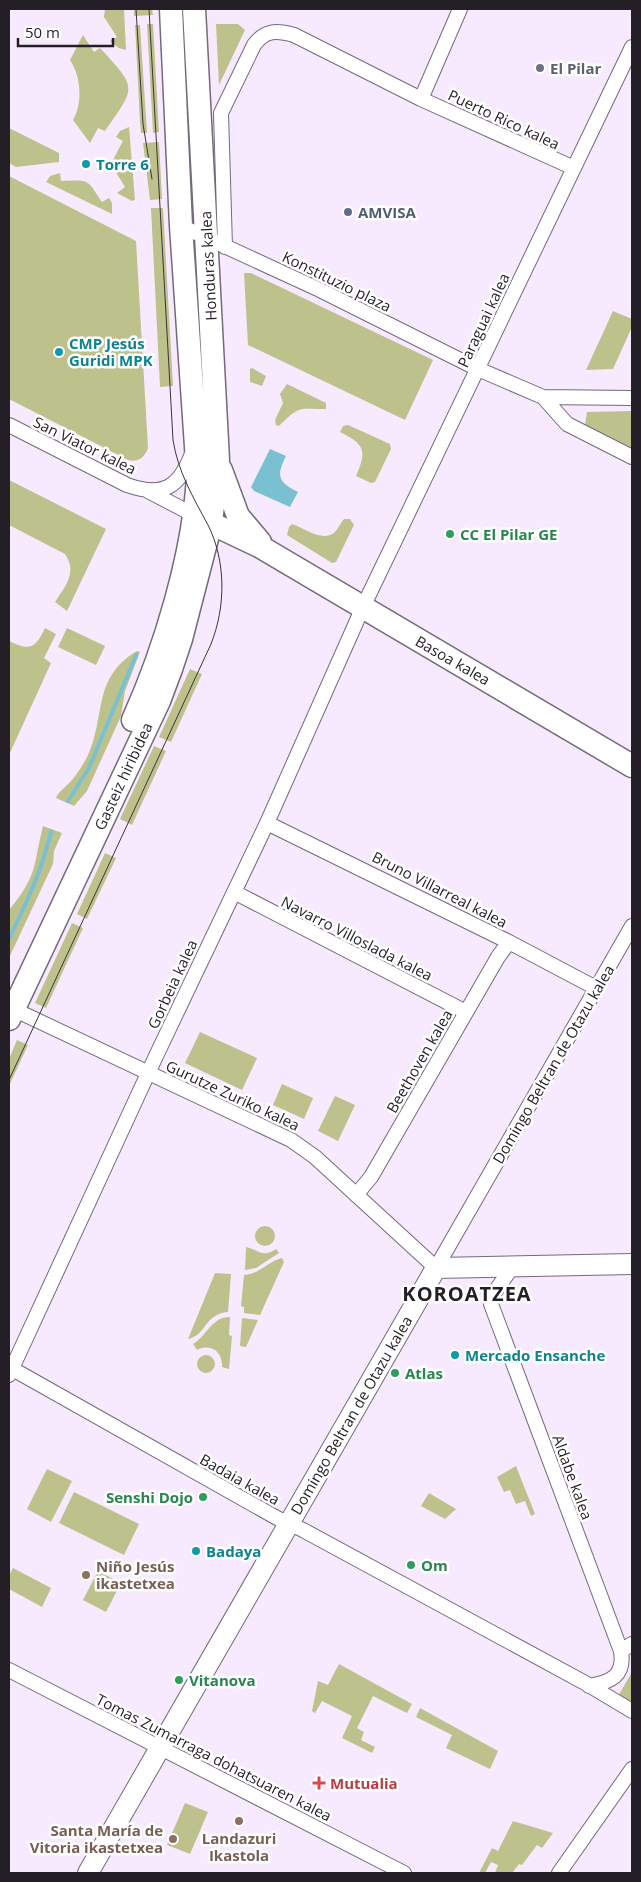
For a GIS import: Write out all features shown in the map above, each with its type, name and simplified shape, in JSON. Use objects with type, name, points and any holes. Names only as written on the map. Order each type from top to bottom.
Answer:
[{"type":"main road","name":"Honduras kalea","points":[[171,9],[181,226],[202,519]]},
{"type":"main road","name":"Honduras kalea","points":[[194,9],[216,243],[218,460],[202,519]]},
{"type":"main road","name":"Basoa kalea","points":[[218,460],[238,516],[273,555]]},
{"type":"main road","name":"Basoa kalea","points":[[202,519],[273,555],[632,766]]},
{"type":"main road","name":"Gasteiz hiribidea","points":[[11,1014],[159,701],[181,639],[202,519]]},
{"type":"main road","points":[[195,553],[225,544],[252,543]]},
{"type":"main road","name":"Gasteiz hiribidea","points":[[9,982],[143,697],[195,553]]},
{"type":"main road","points":[[436,1268],[632,1264]]},
{"type":"main road","name":"Domingo Beltran de Otazu kalea","points":[[88,1873],[436,1268]]},
{"type":"street","points":[[421,99],[460,9]]},
{"type":"street","name":"Puerto Rico kalea","points":[[216,243],[222,113],[254,45],[268,33],[278,31],[294,35],[421,99],[574,168]]},
{"type":"street","name":"Paraguai kalea","points":[[363,607],[632,47]]},
{"type":"street","name":"Konstituzio plaza","points":[[181,226],[346,303],[478,369],[543,397]]},
{"type":"street","points":[[543,397],[632,398]]},
{"type":"street","points":[[543,397],[567,424],[632,457]]},
{"type":"street","name":"San Viator kalea","points":[[9,425],[127,485],[148,491],[202,519]]},
{"type":"street","name":"San Viator kalea","points":[[148,491],[165,489],[177,481],[188,464],[196,446]]},
{"type":"street","name":"Gorbeia kalea","points":[[10,1370],[267,823],[363,607]]},
{"type":"street","name":"Bruno Villarreal kalea","points":[[267,823],[509,942],[596,988]]},
{"type":"street","name":"Navarro Villoslada kalea","points":[[234,892],[466,1012]]},
{"type":"street","name":"Domingo Beltran de Otazu kalea","points":[[436,1268],[632,927]]},
{"type":"street","name":"Beethoven kalea","points":[[356,1195],[371,1176],[509,942]]},
{"type":"street","name":"Gurutze Zuriko kalea","points":[[11,1014],[148,1073],[291,1140],[315,1157],[436,1268]]},
{"type":"street","name":"Aldabe kalea","points":[[513,1266],[494,1293],[491,1304],[627,1647],[619,1674],[607,1682],[590,1686]]},
{"type":"street","name":"Badaia kalea","points":[[10,1370],[288,1524],[590,1686],[632,1711]]},
{"type":"street","name":"Tomas Zumarraga dohatsuaren kalea","points":[[9,1670],[404,1873]]},
{"type":"street","points":[[558,1873],[632,1769]]},
{"type":"green space","points":[[105,9],[124,9],[126,50],[119,48],[110,41],[117,37],[104,17]]},
{"type":"green space","points":[[134,9],[152,9],[153,15],[134,16]]},
{"type":"green space","points":[[147,24],[153,24],[159,132],[153,133]]},
{"type":"green space","points":[[216,24],[238,24],[245,30],[219,85]]},
{"type":"green space","points":[[135,25],[140,25],[147,133],[141,133]]},
{"type":"green space","points":[[83,35],[94,52],[100,48],[112,61],[126,80],[128,88],[123,105],[105,131],[98,128],[90,143],[73,120],[78,105],[79,90],[77,74],[70,60]]},
{"type":"green space","points":[[129,127],[135,200],[132,201],[117,193],[125,187],[116,173],[113,164],[123,141],[116,137],[120,131]]},
{"type":"green space","points":[[9,128],[59,153],[59,162],[16,167],[9,163]]},
{"type":"green space","points":[[159,142],[162,199],[150,200],[143,143]]},
{"type":"green space","points":[[60,173],[61,181],[77,180],[86,182],[93,188],[102,202],[109,198],[112,203],[112,214],[46,182],[50,176]]},
{"type":"green space","points":[[9,176],[136,241],[148,448],[143,457],[138,460],[128,460],[9,399]]},
{"type":"green space","points":[[151,208],[163,208],[173,386],[160,387]]},
{"type":"green space","points":[[244,273],[251,273],[433,360],[405,420],[248,345]]},
{"type":"green space","points":[[613,311],[632,319],[632,327],[613,369],[586,370]]},
{"type":"green space","points":[[252,368],[266,376],[262,386],[250,382],[250,369]]},
{"type":"green space","points":[[287,384],[326,403],[326,409],[296,411],[279,426],[276,425],[275,420],[283,403],[280,394]]},
{"type":"green space","points":[[632,411],[632,448],[585,425],[587,412]]},
{"type":"green space","points":[[348,425],[390,444],[391,449],[375,482],[371,483],[356,476],[362,460],[362,449],[355,440],[340,432],[343,426]]},
{"type":"green space","points":[[9,480],[106,529],[67,611],[55,602],[69,579],[69,561],[65,554],[9,525]]},
{"type":"green space","points":[[344,519],[350,519],[354,525],[336,562],[332,563],[287,535],[292,524],[314,534],[330,535],[335,532]]},
{"type":"green space","points":[[45,628],[56,634],[44,658],[51,663],[9,755],[9,641],[22,646],[31,646],[35,644]]},
{"type":"green space","points":[[67,628],[105,646],[96,665],[58,647]]},
{"type":"green space","points":[[137,651],[140,652],[125,691],[121,716],[87,791],[74,806],[56,798],[76,775],[88,755],[106,685],[123,661]]},
{"type":"green space","points":[[190,669],[202,674],[171,742],[159,737]]},
{"type":"green space","points":[[154,746],[166,751],[132,825],[120,819]]},
{"type":"green space","points":[[43,826],[62,833],[54,851],[53,864],[9,958],[9,910],[30,879]]},
{"type":"green space","points":[[105,853],[116,858],[87,919],[77,914]]},
{"type":"green space","points":[[72,923],[83,928],[46,1008],[35,1003]]},
{"type":"green space","points":[[200,1032],[257,1058],[242,1090],[185,1063]]},
{"type":"green space","points":[[17,1040],[28,1045],[9,1086],[9,1059]]},
{"type":"green space","points":[[282,1084],[313,1098],[304,1119],[273,1105]]},
{"type":"green space","points":[[335,1096],[355,1105],[338,1141],[318,1131]]},
{"type":"green space","points":[[265,1226],[272,1229],[275,1236],[272,1243],[265,1246],[258,1243],[255,1236],[258,1229]]},
{"type":"green space","points":[[246,1247],[264,1253],[272,1252],[276,1249],[279,1253],[256,1268],[245,1270]]},
{"type":"green space","points":[[282,1258],[284,1262],[260,1315],[244,1313],[244,1307],[241,1306],[244,1275],[255,1272]]},
{"type":"green space","points":[[215,1273],[231,1274],[228,1312],[214,1316],[199,1333],[188,1339]]},
{"type":"green space","points":[[230,1317],[229,1335],[232,1336],[229,1369],[222,1367],[220,1357],[215,1350],[202,1348],[197,1350],[193,1344],[218,1320]]},
{"type":"green space","points":[[242,1318],[258,1320],[246,1347],[240,1346]]},
{"type":"green space","points":[[206,1355],[212,1358],[215,1364],[212,1370],[206,1373],[200,1370],[197,1364],[200,1358]]},
{"type":"green space","points":[[516,1466],[535,1514],[531,1516],[525,1501],[516,1504],[510,1490],[504,1492],[497,1477]]},
{"type":"green space","points":[[47,1469],[72,1481],[51,1522],[27,1509]]},
{"type":"green space","points":[[74,1492],[139,1524],[124,1555],[59,1523]]},
{"type":"green space","points":[[429,1493],[456,1509],[445,1519],[421,1506]]},
{"type":"green space","points":[[13,1568],[51,1588],[42,1607],[9,1589],[9,1576]]},
{"type":"green space","points":[[98,1571],[121,1583],[106,1612],[83,1600]]},
{"type":"green space","points":[[339,1664],[412,1704],[407,1713],[373,1696],[357,1728],[364,1732],[361,1740],[375,1747],[372,1753],[342,1738],[352,1716],[322,1701],[315,1713],[312,1711],[318,1681],[328,1685]]},
{"type":"green space","points":[[632,1672],[632,1706],[617,1698]]},
{"type":"green space","points":[[420,1708],[498,1751],[490,1769],[446,1748],[452,1735],[416,1717]]},
{"type":"green space","points":[[185,1803],[208,1812],[190,1854],[167,1845]]},
{"type":"green space","points":[[513,1821],[553,1833],[542,1848],[537,1845],[522,1865],[519,1864],[512,1873],[495,1873],[498,1865],[491,1862],[485,1873],[479,1873],[492,1848],[498,1851]]},
{"type":"water","points":[[270,449],[286,456],[281,469],[281,478],[286,485],[298,492],[290,507],[254,491],[251,487]]},
{"type":"waterway","points":[[68,801],[89,768],[136,655]]},
{"type":"waterway","points":[[9,939],[38,874],[51,832]]},
{"type":"tram line","points":[[136,9],[143,124],[152,179]]},
{"type":"tram line","points":[[9,1080],[211,644],[216,629],[221,599],[221,568],[214,539],[182,474],[173,440],[149,9]]},
{"type":"place","name":"El Pilar","points":[[540,68]]},
{"type":"place","name":"Torre 6","points":[[86,164]]},
{"type":"place","name":"AMVISA","points":[[348,212]]},
{"type":"place","name":"CMP Jesús Guridi MPK","points":[[59,352]]},
{"type":"place","name":"CC El Pilar GE","points":[[450,534]]},
{"type":"place","name":"Mercado Ensanche","points":[[455,1355]]},
{"type":"place","name":"Atlas","points":[[395,1373]]},
{"type":"place","name":"Senshi Dojo","points":[[203,1497]]},
{"type":"place","name":"Badaya","points":[[196,1551]]},
{"type":"place","name":"Om","points":[[411,1565]]},
{"type":"place","name":"Niño Jesús ikastetxea","points":[[86,1575]]},
{"type":"place","name":"Vitanova","points":[[179,1680]]},
{"type":"place","name":"Mutualia","points":[[319,1783]]},
{"type":"place","name":"Landazuri Ikastola","points":[[239,1821]]},
{"type":"place","name":"Santa María de Vitoria ikastetxea","points":[[173,1839]]},
{"type":"district","name":"KOROATZEA","points":[[467,1293]]}]
